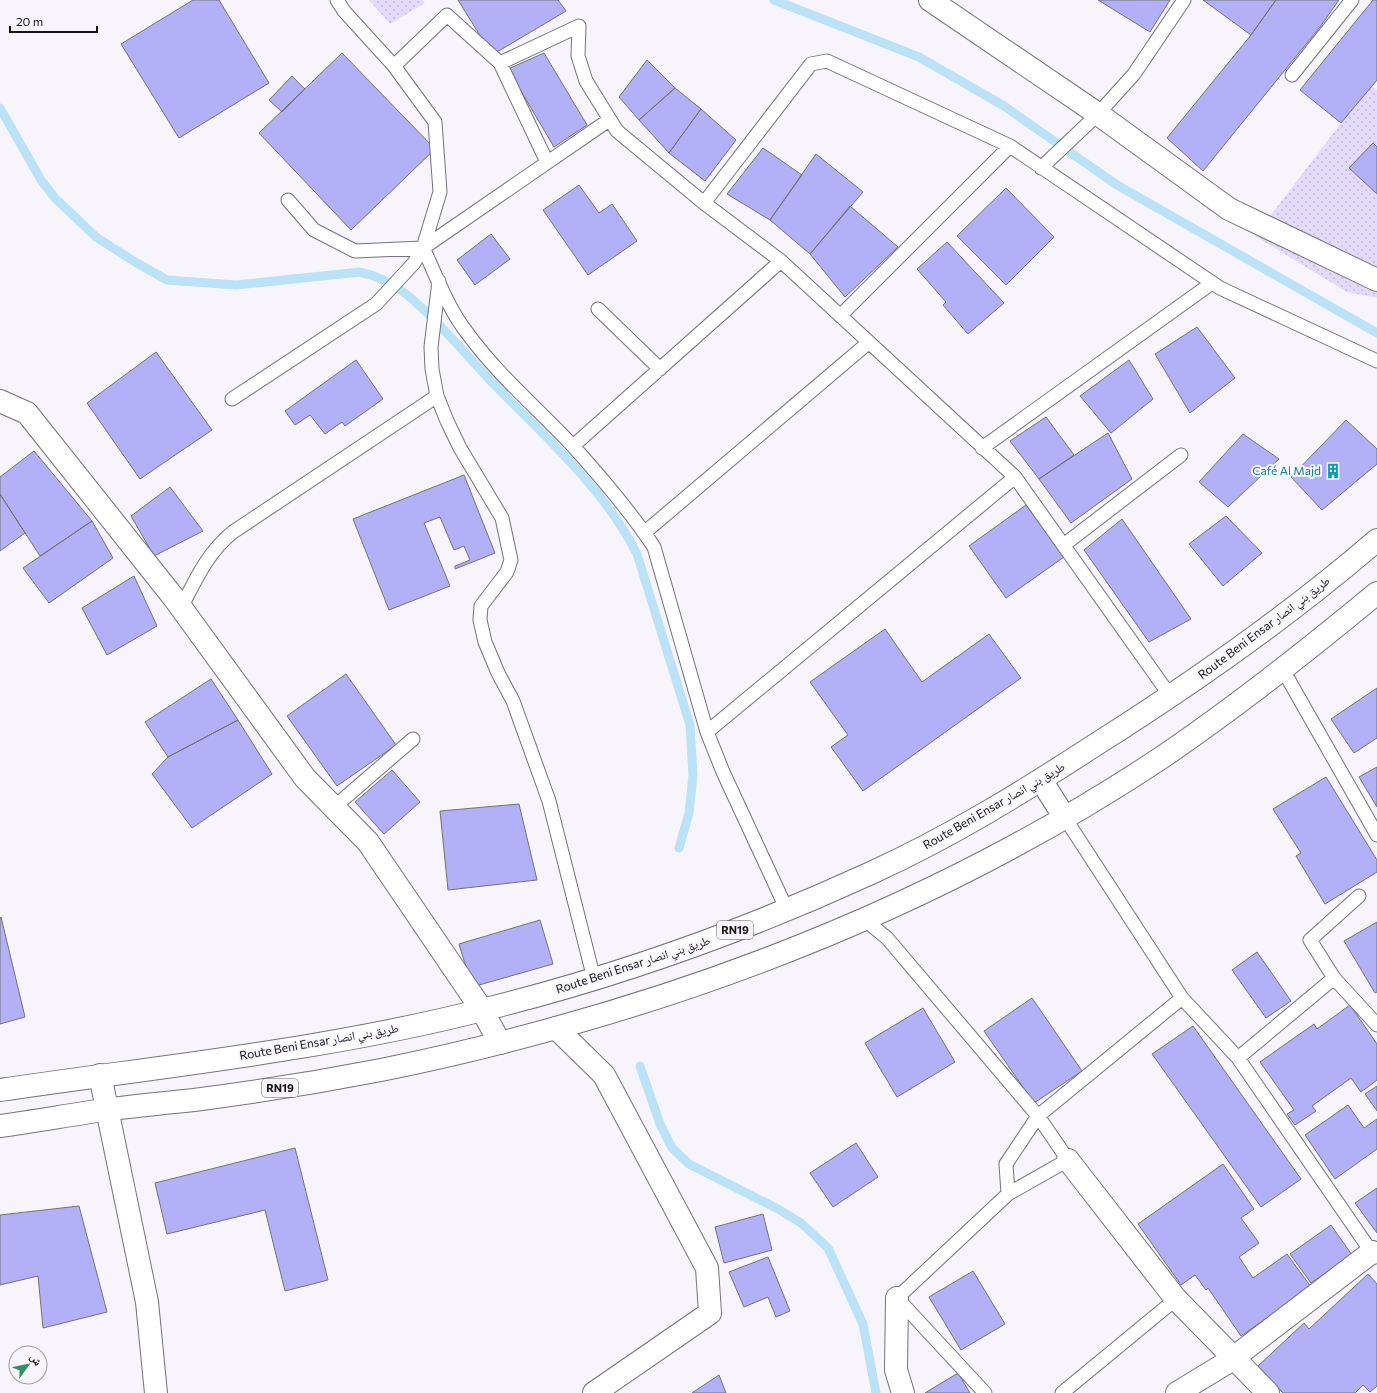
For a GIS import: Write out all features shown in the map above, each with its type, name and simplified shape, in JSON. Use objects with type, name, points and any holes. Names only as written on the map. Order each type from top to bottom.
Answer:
[{"type":"main road","points":[[930,0],[1098,114],[1229,209],[1377,280]]},
{"type":"main road","points":[[0,400],[27,413],[181,608],[305,778],[368,842],[482,1010],[500,1043]]},
{"type":"main road","name":"Route Beni Ensar طريق بني انصار","points":[[0,1090],[100,1075],[228,1059],[355,1037],[482,1010],[594,979],[666,956],[787,910],[874,872],[960,829],[1042,780],[1171,697],[1240,648],[1377,540]]},
{"type":"main road","name":"RN19","points":[[0,1126],[106,1110],[288,1086],[378,1070],[500,1043],[556,1028],[631,1007],[764,962],[866,920],[959,875],[1065,818],[1160,758],[1283,670],[1377,594]]},
{"type":"main road","points":[[1042,780],[1065,818]]},
{"type":"main road","points":[[556,1028],[604,1075],[707,1268],[710,1313],[594,1393]]},
{"type":"main road","points":[[100,1075],[106,1110],[147,1302],[156,1393]]},
{"type":"main road","points":[[1068,1160],[1176,1299],[1232,1358],[1268,1393]]},
{"type":"main road","points":[[1177,1393],[1232,1358],[1374,1256]]},
{"type":"main road","points":[[897,1298],[896,1370],[903,1393]]},
{"type":"lane","points":[[232,399],[376,304],[414,263],[423,248],[440,192],[435,122],[394,66],[344,11],[337,0]]},
{"type":"lane","points":[[1045,164],[1098,114],[1134,74],[1184,0]]},
{"type":"lane","points":[[1292,75],[1352,0]]},
{"type":"lane","points":[[394,66],[447,15],[500,63],[547,162]]},
{"type":"lane","points":[[500,63],[579,26],[578,56],[586,81],[617,131],[704,203],[781,261],[868,343],[1015,477],[1065,544],[1171,697]]},
{"type":"lane","points":[[704,203],[811,64],[827,61],[1010,146],[1045,164],[1212,283],[1377,361]]},
{"type":"lane","points":[[288,200],[314,230],[355,251],[423,248],[609,120]]},
{"type":"lane","points":[[840,316],[1010,146]]},
{"type":"lane","points":[[423,248],[455,315],[467,334],[490,362],[573,446],[637,522],[654,547],[707,732],[723,772],[787,910]]},
{"type":"lane","points":[[573,446],[781,261]]},
{"type":"lane","points":[[439,281],[431,347],[432,369],[437,396],[447,422],[460,448],[502,518],[511,560],[508,572],[481,606],[480,620],[486,642],[498,673],[513,702],[549,801],[594,979]]},
{"type":"lane","points":[[982,448],[1212,283]]},
{"type":"lane","points":[[598,309],[660,369]]},
{"type":"lane","points":[[644,533],[868,343]]},
{"type":"lane","points":[[181,608],[206,561],[218,543],[437,396]]},
{"type":"lane","points":[[1065,544],[1181,454]]},
{"type":"lane","points":[[707,732],[1015,477]]},
{"type":"lane","points":[[1283,670],[1377,835]]},
{"type":"lane","points":[[333,808],[413,739]]},
{"type":"lane","points":[[1065,818],[1182,998],[1238,1058],[1374,1256]]},
{"type":"lane","points":[[1359,896],[1310,940],[1334,978],[1377,1025]]},
{"type":"lane","points":[[866,920],[887,938],[1038,1116],[1068,1160],[1008,1194],[897,1298],[985,1393]]},
{"type":"lane","points":[[1238,1058],[1334,978]]},
{"type":"lane","points":[[1008,1194],[1006,1164],[1038,1116],[1182,998]]},
{"type":"lane","points":[[1062,1393],[1176,1299]]},
{"type":"shaded area","points":[[369,0],[422,0],[425,3],[390,24]]},
{"type":"shaded area","points":[[1372,86],[1377,90],[1377,298],[1347,292],[1255,236],[1341,123]]},
{"type":"building","points":[[193,0],[219,0],[269,83],[179,138],[121,44]]},
{"type":"building","points":[[458,0],[558,0],[566,11],[492,55]]},
{"type":"building","points":[[1098,0],[1170,0],[1150,32]]},
{"type":"building","points":[[1203,0],[1276,0],[1251,35]]},
{"type":"building","points":[[1276,0],[1339,0],[1320,27],[1203,171],[1167,138],[1251,35]]},
{"type":"building","points":[[1373,0],[1377,0],[1377,80],[1341,123],[1300,90]]},
{"type":"building","points":[[342,53],[435,149],[351,230],[259,133]]},
{"type":"building","points":[[544,53],[587,125],[554,147],[508,69]]},
{"type":"building","points":[[647,60],[675,88],[639,120],[619,97]]},
{"type":"building","points":[[292,76],[305,89],[282,112],[269,100]]},
{"type":"building","points":[[675,88],[701,109],[669,153],[639,120]]},
{"type":"building","points":[[701,109],[736,140],[705,181],[669,153]]},
{"type":"building","points":[[1373,143],[1377,147],[1377,194],[1349,168]]},
{"type":"building","points":[[763,148],[802,175],[770,220],[727,194]]},
{"type":"building","points":[[816,154],[863,192],[810,254],[770,220]]},
{"type":"building","points":[[579,185],[599,213],[612,204],[637,241],[588,275],[543,210]]},
{"type":"building","points":[[1006,188],[1054,237],[1006,285],[957,236]]},
{"type":"building","points":[[850,206],[898,247],[845,297],[810,254]]},
{"type":"building","points":[[491,234],[510,259],[475,285],[457,260]]},
{"type":"building","points":[[947,242],[1004,303],[968,334],[943,305],[946,302],[917,269]]},
{"type":"building","points":[[1197,327],[1235,378],[1190,413],[1155,354]]},
{"type":"building","points":[[156,352],[212,430],[140,479],[87,403]]},
{"type":"building","points":[[356,360],[383,399],[345,426],[342,422],[325,434],[310,415],[295,425],[285,411]]},
{"type":"building","points":[[1129,360],[1153,399],[1111,433],[1080,396]]},
{"type":"building","points":[[1046,417],[1074,455],[1039,479],[1010,441]]},
{"type":"building","name":"Café Al Majd","points":[[1346,420],[1377,449],[1377,464],[1322,510],[1291,477]]},
{"type":"building","points":[[1108,433],[1132,479],[1071,523],[1039,479]]},
{"type":"building","points":[[1243,434],[1279,459],[1228,507],[1199,482]]},
{"type":"building","points":[[34,451],[92,521],[40,556],[0,494],[0,477]]},
{"type":"building","points":[[464,475],[495,553],[455,569],[455,566],[470,560],[464,546],[454,550],[440,517],[424,523],[450,586],[389,610],[353,519]]},
{"type":"building","points":[[170,487],[203,531],[154,556],[131,516]]},
{"type":"building","points":[[0,494],[25,533],[0,551]]},
{"type":"building","points":[[1026,505],[1064,557],[1006,598],[969,546]]},
{"type":"building","points":[[1226,516],[1262,553],[1223,586],[1189,544]]},
{"type":"building","points":[[1122,519],[1191,619],[1149,642],[1084,550]]},
{"type":"building","points":[[92,521],[113,558],[49,603],[23,568]]},
{"type":"building","points":[[134,576],[157,626],[107,655],[82,608]]},
{"type":"building","points":[[885,629],[922,682],[989,634],[1021,678],[863,791],[831,747],[848,735],[810,682]]},
{"type":"building","points":[[346,674],[396,745],[337,786],[287,716]]},
{"type":"building","points":[[211,679],[238,720],[168,757],[145,722]]},
{"type":"building","points":[[1377,688],[1377,738],[1354,753],[1331,719]]},
{"type":"building","points":[[238,720],[272,774],[192,828],[152,774],[168,757]]},
{"type":"building","points":[[1377,767],[1377,807],[1359,777]]},
{"type":"building","points":[[392,770],[420,802],[384,834],[355,802]]},
{"type":"building","points":[[1326,777],[1377,860],[1377,872],[1325,904],[1296,856],[1301,853],[1273,809]]},
{"type":"building","points":[[519,804],[537,880],[448,890],[440,811]]},
{"type":"building","points":[[1,917],[25,1017],[0,1024],[0,918]]},
{"type":"building","points":[[540,920],[553,964],[472,987],[459,944]]},
{"type":"building","points":[[1377,922],[1377,992],[1375,993],[1344,941]]},
{"type":"building","points":[[1257,952],[1291,1001],[1266,1018],[1232,970]]},
{"type":"building","points":[[1032,998],[1082,1071],[1034,1103],[984,1031]]},
{"type":"building","points":[[1350,1005],[1377,1044],[1377,1080],[1361,1092],[1351,1078],[1312,1106],[1316,1111],[1295,1125],[1287,1114],[1294,1110],[1260,1062],[1314,1024],[1317,1029]]},
{"type":"building","points":[[923,1008],[955,1062],[897,1097],[865,1043]]},
{"type":"building","points":[[1193,1026],[1301,1179],[1261,1207],[1152,1054]]},
{"type":"building","points":[[1377,1086],[1377,1111],[1365,1094]]},
{"type":"building","points":[[1348,1105],[1364,1128],[1377,1119],[1377,1149],[1335,1179],[1305,1135]]},
{"type":"building","points":[[856,1143],[878,1177],[833,1207],[810,1173]]},
{"type":"building","points":[[295,1148],[328,1280],[285,1291],[265,1210],[167,1234],[155,1183]]},
{"type":"building","points":[[1223,1164],[1254,1209],[1241,1218],[1259,1243],[1239,1257],[1253,1278],[1287,1254],[1311,1287],[1241,1336],[1208,1288],[1206,1290],[1195,1275],[1181,1285],[1138,1224]]},
{"type":"building","points":[[1377,1188],[1377,1233],[1355,1203]]},
{"type":"building","points":[[79,1206],[107,1312],[43,1328],[38,1276],[0,1285],[0,1215]]},
{"type":"building","points":[[763,1214],[772,1250],[724,1263],[715,1227]]},
{"type":"building","points":[[1331,1225],[1352,1255],[1311,1283],[1290,1254]]},
{"type":"building","points":[[768,1257],[790,1311],[776,1317],[768,1297],[744,1307],[729,1272]]},
{"type":"building","points":[[973,1271],[1005,1324],[961,1350],[929,1297]]},
{"type":"building","points":[[1368,1274],[1377,1284],[1377,1386],[1370,1392],[1363,1385],[1355,1393],[1283,1393],[1258,1366],[1304,1323],[1309,1329]]},
{"type":"building","points":[[958,1373],[970,1393],[925,1393]]},
{"type":"building","points":[[719,1375],[726,1393],[692,1393]]},
{"type":"waterway","points":[[774,0],[919,57],[1004,106],[1117,185],[1377,333]]},
{"type":"waterway","points":[[0,108],[41,180],[55,198],[96,237],[135,262],[167,280],[236,285],[360,272],[384,280],[395,286],[418,304],[572,464],[608,507],[624,530],[637,554],[690,725],[693,775],[689,813],[679,848]]},
{"type":"waterway","points":[[640,1066],[660,1124],[672,1148],[689,1164],[778,1209],[801,1223],[828,1248],[863,1324],[876,1393]]},
{"type":"place","name":"Café Al Majd","points":[[1333,471]]}]
